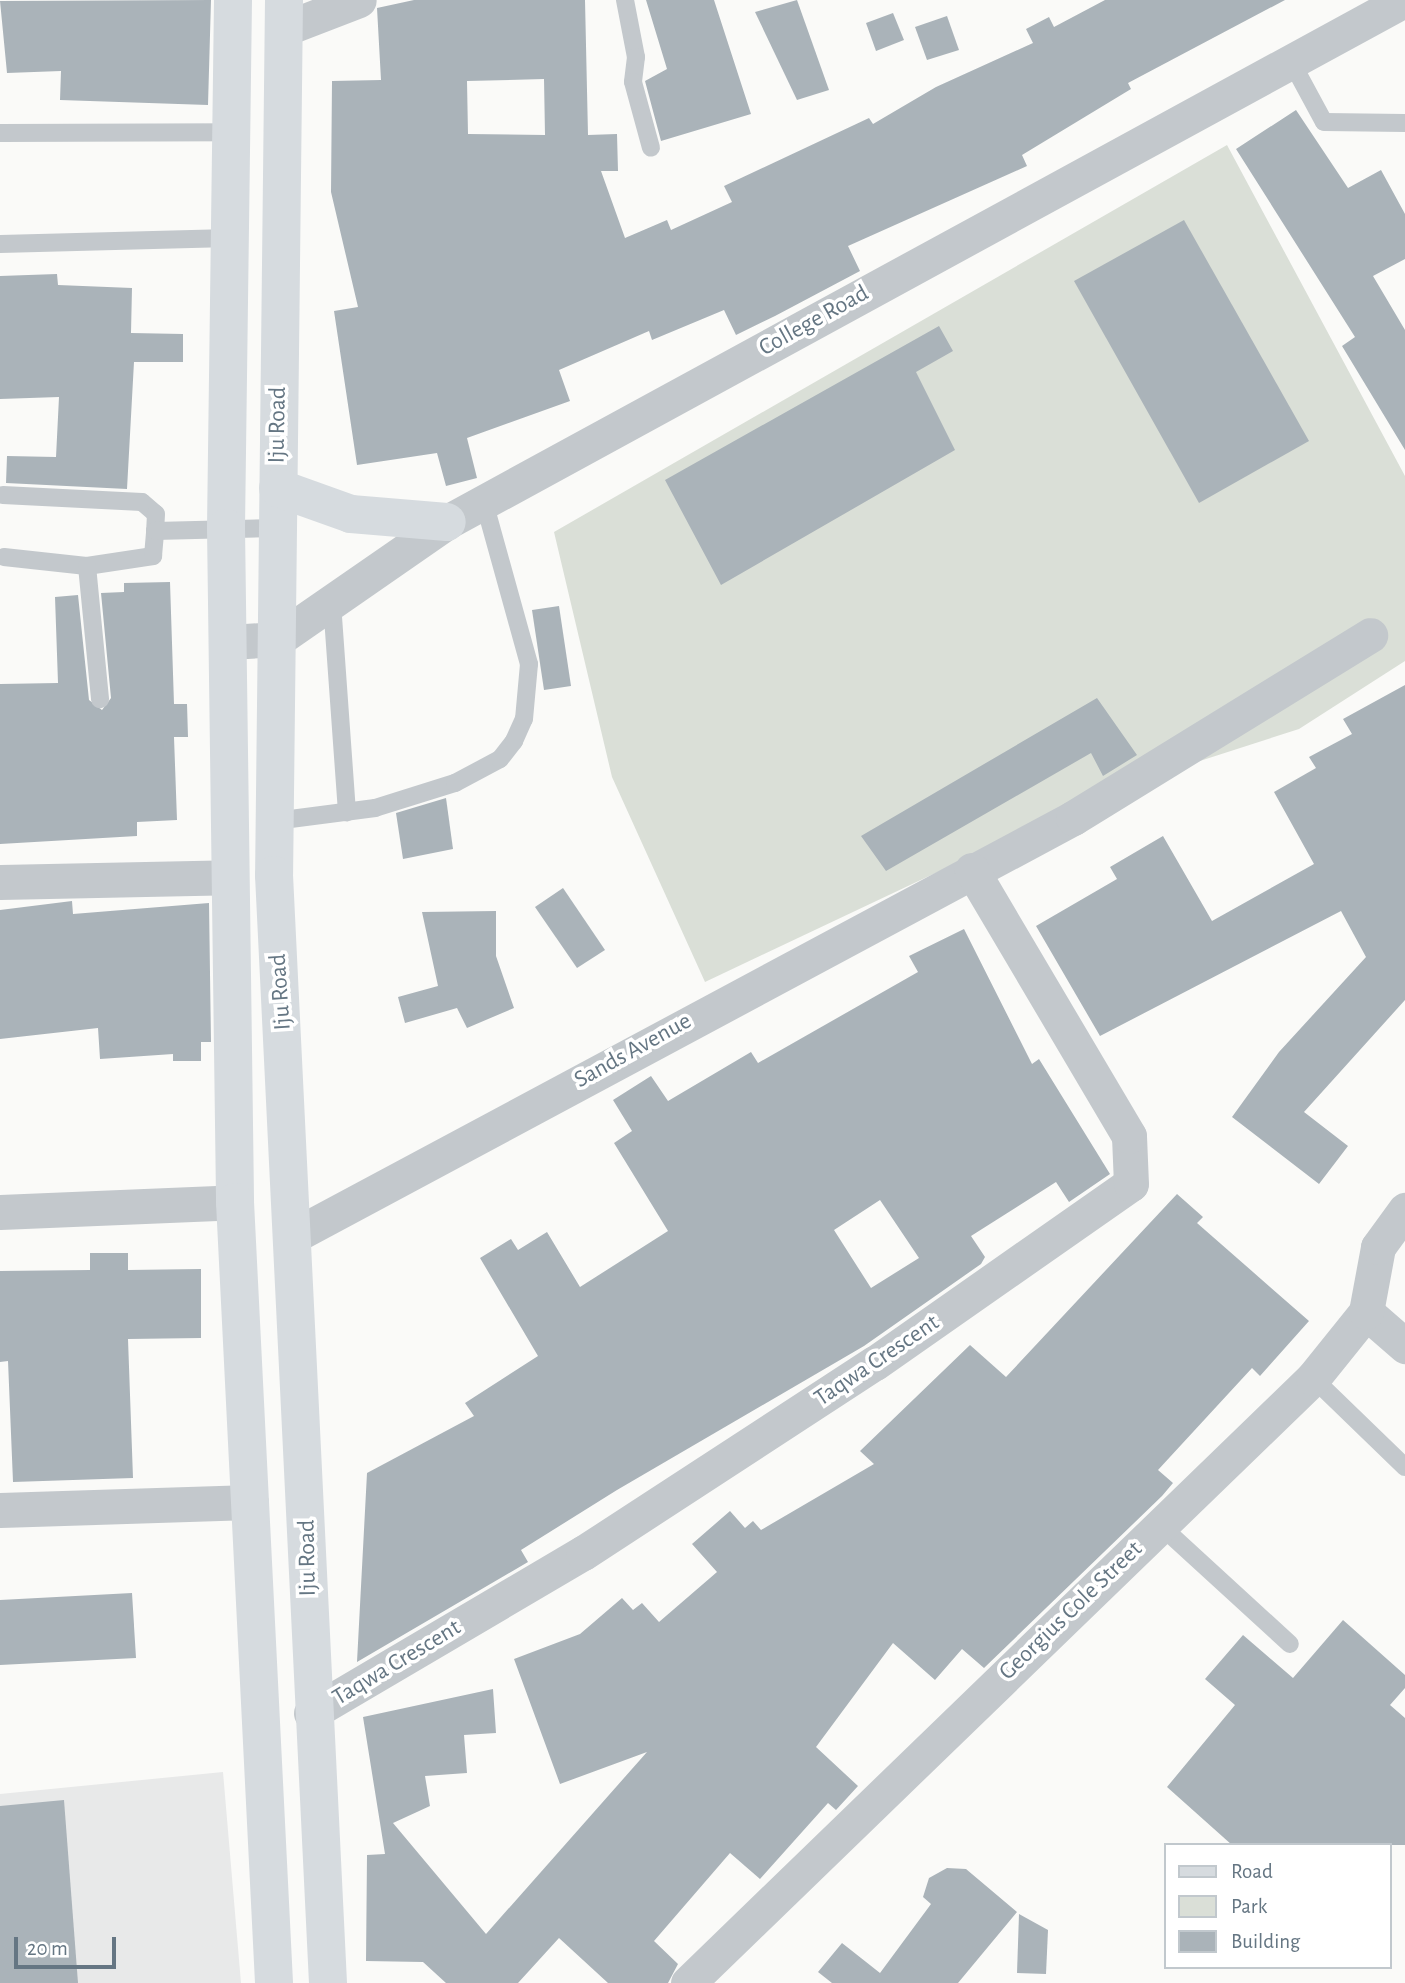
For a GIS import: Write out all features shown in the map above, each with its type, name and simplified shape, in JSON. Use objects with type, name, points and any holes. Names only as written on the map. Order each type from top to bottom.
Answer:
[{"type":"main road","name":"Iju Road","points":[[233,0],[226,528],[230,642],[235,1202],[274,1983]]},
{"type":"main road","name":"Iju Road","points":[[284,14],[275,821],[295,1235],[311,1713],[328,1983]]},
{"type":"main road","points":[[278,488],[351,514],[447,522]]},
{"type":"street","points":[[284,14],[359,0]]},
{"type":"street","name":"College Road","points":[[278,639],[447,522],[1404,0]]},
{"type":"street","name":"Sands Avenue","points":[[295,1235],[1073,818],[1370,635]]},
{"type":"street","points":[[230,642],[278,639]]},
{"type":"street","name":"Taqwa Crescent","points":[[311,1713],[583,1553],[876,1363],[1130,1184],[1129,1136],[972,870]]},
{"type":"street","points":[[0,882],[230,877]]},
{"type":"street","points":[[0,1212],[235,1202]]},
{"type":"street","name":"Georgius Cole Street","points":[[688,1983],[1312,1378],[1366,1312],[1378,1247],[1405,1210]]},
{"type":"street","points":[[1366,1312],[1405,1346]]},
{"type":"street","points":[[0,1510],[251,1502]]},
{"type":"lane","points":[[625,0],[636,57],[633,82],[650,148]]},
{"type":"lane","points":[[1290,61],[1324,122],[1405,123]]},
{"type":"lane","points":[[0,133],[231,132]]},
{"type":"lane","points":[[0,244],[229,238]]},
{"type":"lane","points":[[3,495],[142,502],[156,514],[153,556],[87,566],[4,557]]},
{"type":"lane","points":[[275,821],[347,812],[455,783],[500,759],[524,719],[529,664],[484,502]]},
{"type":"lane","points":[[155,531],[278,528]]},
{"type":"lane","points":[[87,566],[100,699]]},
{"type":"lane","points":[[332,603],[347,812]]},
{"type":"lane","points":[[1312,1378],[1405,1467]]},
{"type":"lane","points":[[1160,1525],[1290,1644]]},
{"type":"shaded area","points":[[223,1772],[241,1983],[0,1983],[0,1794]]},
{"type":"green space","points":[[1227,145],[1405,476],[1405,661],[1299,729],[1113,789],[705,982],[612,777],[554,532]]},
{"type":"building","points":[[211,0],[208,105],[60,100],[61,71],[7,73],[0,1]]},
{"type":"building","points":[[414,0],[585,0],[588,135],[617,134],[618,171],[601,171],[625,238],[667,220],[671,230],[732,202],[724,186],[869,118],[873,124],[936,87],[1033,43],[1026,29],[1049,17],[1054,27],[1105,0],[1285,0],[1128,83],[1131,89],[1022,155],[1027,166],[848,246],[860,271],[775,316],[736,335],[724,310],[652,340],[649,331],[559,370],[570,401],[467,438],[477,478],[446,486],[437,453],[357,465],[334,311],[358,307],[331,192],[332,81],[381,80],[377,8]],"holes":[[[544,79],[545,135],[468,134],[467,81]]]},
{"type":"building","points":[[646,0],[714,0],[751,114],[661,141],[645,81],[667,69]]},
{"type":"building","points":[[797,0],[829,90],[797,100],[755,12]]},
{"type":"building","points":[[893,13],[904,40],[876,51],[866,23]]},
{"type":"building","points":[[947,16],[959,50],[927,60],[915,27]]},
{"type":"building","points":[[1296,110],[1348,188],[1381,170],[1405,214],[1405,259],[1373,276],[1405,330],[1405,450],[1342,346],[1355,337],[1236,149]]},
{"type":"building","points":[[1184,220],[1309,441],[1199,503],[1074,281]]},
{"type":"building","points":[[57,274],[58,285],[132,288],[131,333],[183,334],[183,362],[134,362],[127,489],[6,483],[7,456],[56,457],[59,397],[0,399],[0,276]]},
{"type":"building","points":[[939,326],[953,351],[916,372],[955,450],[721,585],[665,480]]},
{"type":"building","points":[[170,582],[174,704],[187,704],[188,737],[174,737],[177,820],[137,822],[137,836],[0,844],[0,684],[58,683],[55,597],[78,595],[89,700],[102,710],[111,698],[101,593],[124,592],[124,583]]},
{"type":"building","points":[[559,606],[571,686],[544,690],[532,610]]},
{"type":"building","points":[[1405,685],[1405,1000],[1304,1112],[1348,1146],[1319,1184],[1232,1117],[1279,1052],[1366,957],[1341,911],[1100,1036],[1036,926],[1117,879],[1110,867],[1163,836],[1212,921],[1314,864],[1274,792],[1316,768],[1309,757],[1352,734],[1343,719]]},
{"type":"building","points":[[1097,698],[1137,755],[1103,776],[1091,753],[886,871],[861,836]]},
{"type":"building","points":[[446,798],[453,849],[403,859],[396,813]]},
{"type":"building","points":[[563,888],[605,950],[577,968],[535,907]]},
{"type":"building","points":[[72,901],[73,914],[209,903],[211,1042],[201,1042],[201,1061],[173,1061],[173,1054],[100,1059],[98,1028],[0,1039],[0,910]]},
{"type":"building","points":[[496,911],[496,956],[514,1008],[467,1028],[457,1008],[405,1023],[398,997],[438,986],[422,912]]},
{"type":"building","points":[[964,929],[1032,1064],[1039,1059],[1110,1174],[1069,1202],[1056,1182],[971,1236],[985,1257],[981,1264],[864,1346],[617,1490],[521,1550],[528,1562],[357,1662],[367,1473],[474,1416],[465,1403],[538,1356],[480,1258],[511,1239],[518,1250],[547,1232],[580,1287],[668,1231],[614,1143],[632,1131],[613,1100],[651,1076],[668,1101],[751,1052],[758,1063],[918,972],[909,956]],"holes":[[[880,1200],[919,1258],[871,1288],[834,1230]]]},
{"type":"building","points":[[1177,1194],[1203,1217],[1197,1223],[1309,1321],[1260,1376],[1252,1368],[1158,1470],[1173,1483],[1162,1496],[984,1668],[962,1649],[935,1680],[893,1643],[816,1747],[858,1786],[836,1810],[828,1803],[760,1879],[730,1853],[654,1941],[678,1964],[668,1983],[608,1983],[559,1938],[518,1983],[446,1983],[423,1962],[366,1961],[367,1855],[385,1854],[363,1717],[493,1689],[496,1733],[464,1735],[467,1773],[425,1776],[430,1806],[393,1823],[486,1934],[647,1752],[560,1784],[514,1659],[580,1634],[622,1598],[633,1610],[642,1603],[659,1622],[717,1572],[692,1544],[730,1511],[745,1528],[753,1521],[761,1530],[874,1464],[860,1451],[970,1345],[1006,1377]]},
{"type":"building","points":[[90,1253],[128,1253],[128,1270],[201,1269],[201,1338],[128,1339],[133,1478],[13,1482],[8,1361],[0,1362],[0,1271],[90,1270]]},
{"type":"building","points":[[132,1593],[136,1658],[0,1665],[0,1600]]},
{"type":"building","points":[[1343,1620],[1405,1675],[1405,1688],[1390,1705],[1405,1718],[1405,1845],[1230,1843],[1167,1787],[1235,1705],[1205,1679],[1243,1635],[1293,1678]]},
{"type":"building","points":[[64,1800],[78,1983],[0,1983],[0,1806]]},
{"type":"building","points":[[947,1868],[966,1869],[1017,1912],[958,1983],[832,1983],[818,1972],[842,1943],[880,1973],[931,1904],[923,1897],[929,1878]]},
{"type":"building","points":[[1019,1914],[1048,1930],[1046,1974],[1017,1973]]}]
